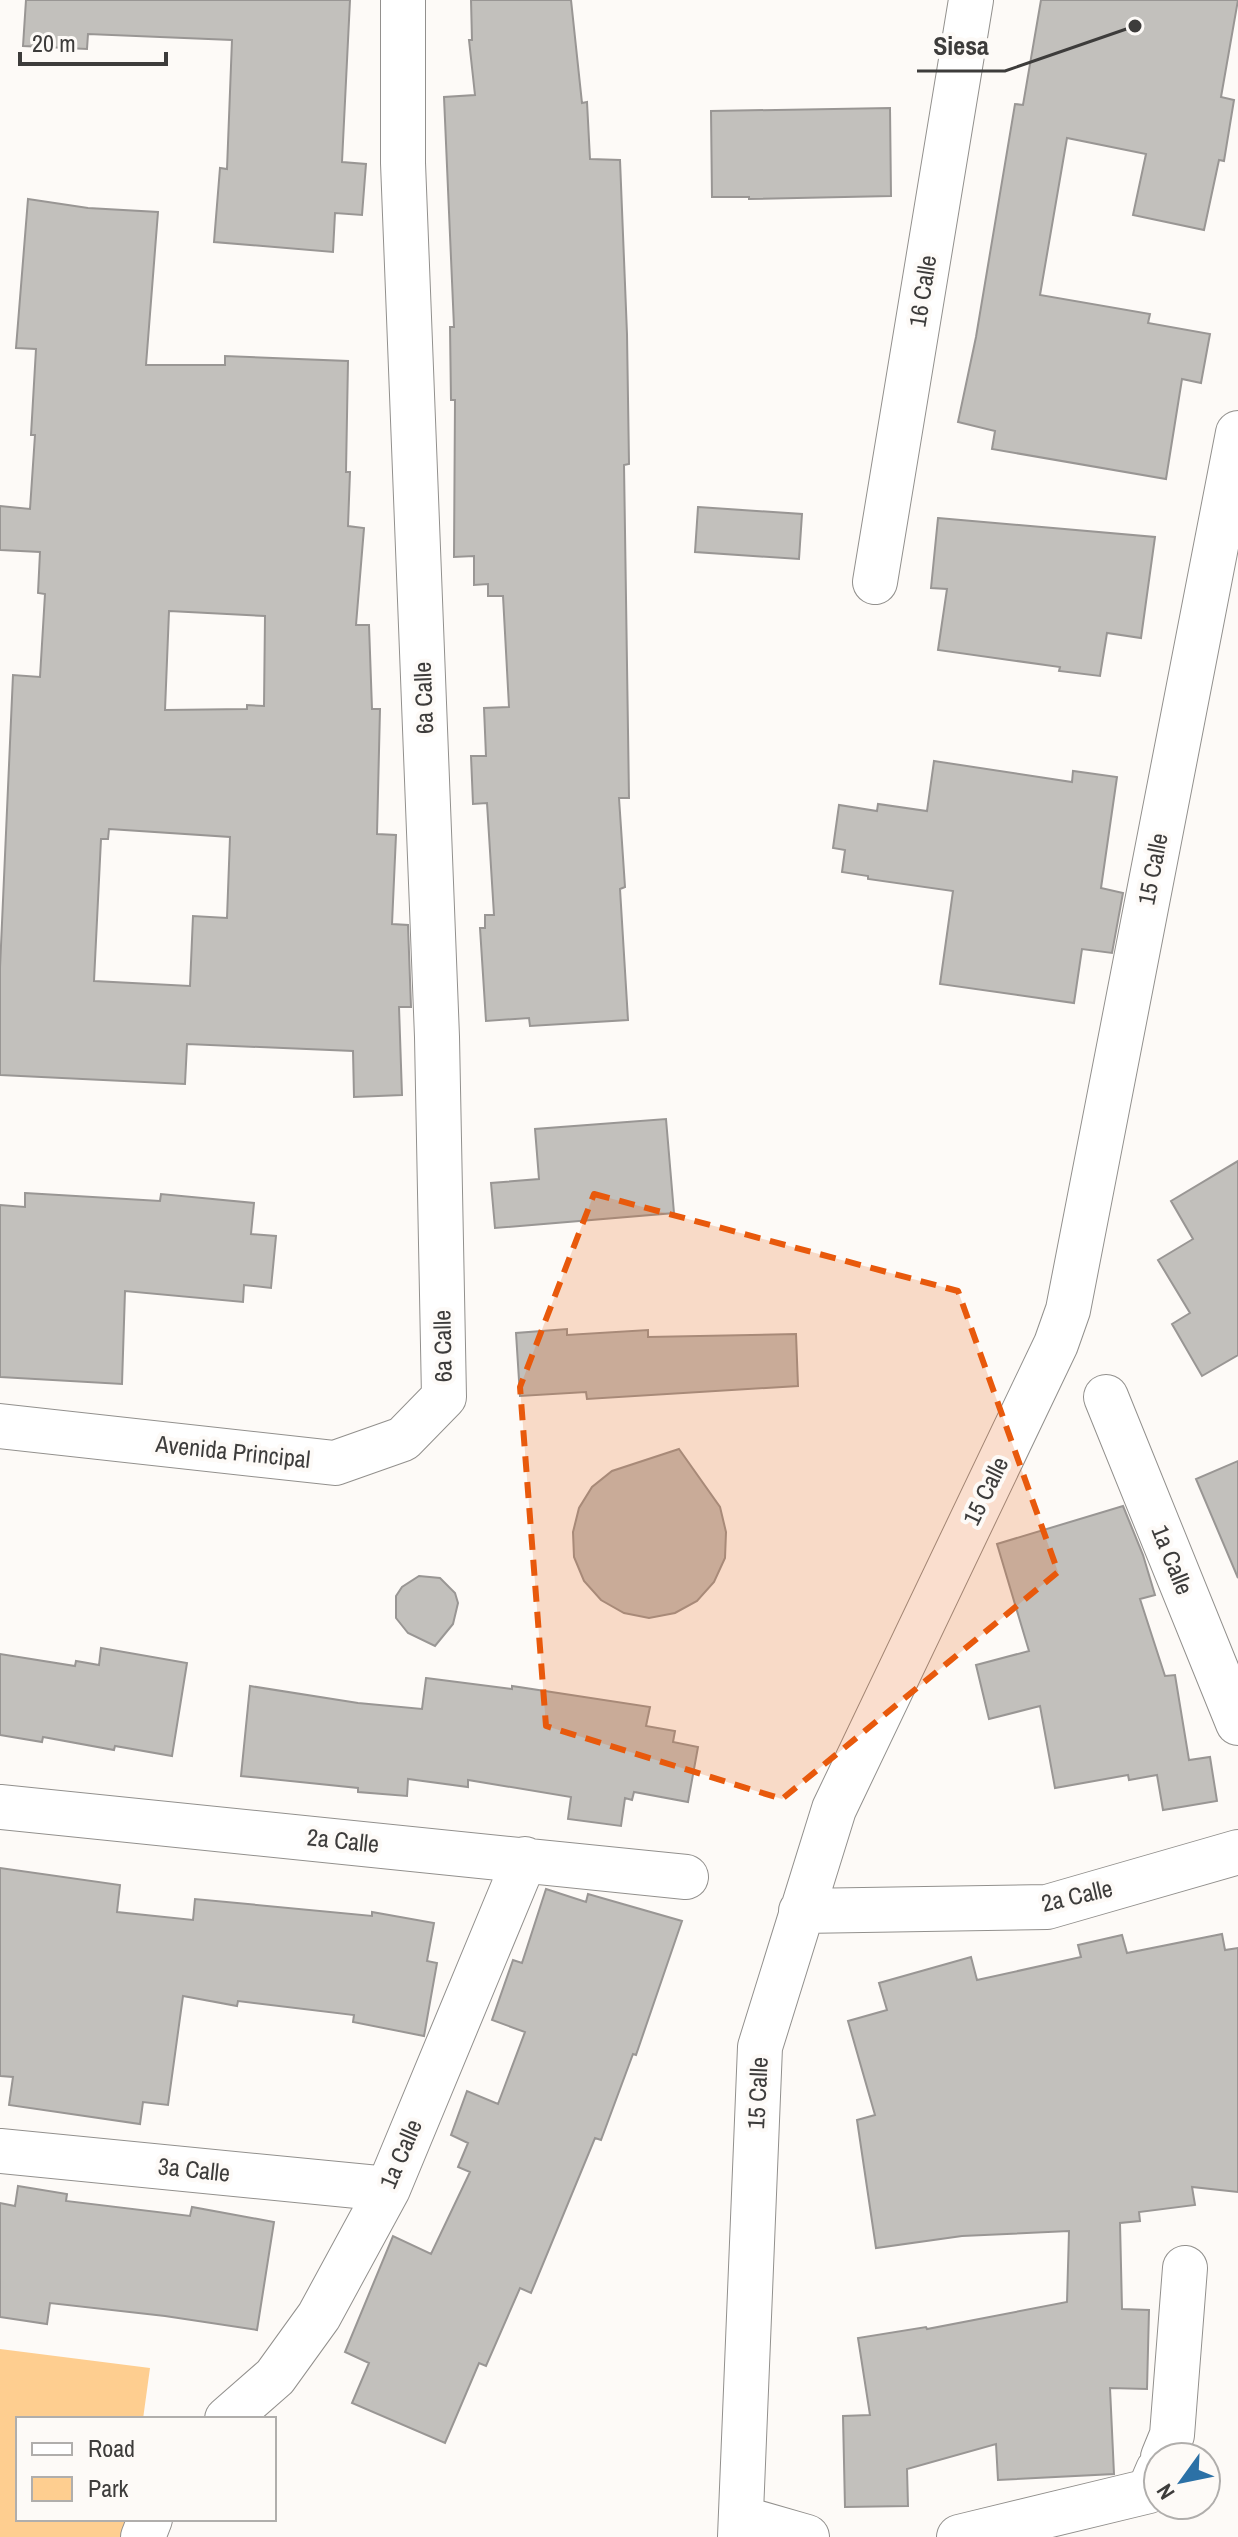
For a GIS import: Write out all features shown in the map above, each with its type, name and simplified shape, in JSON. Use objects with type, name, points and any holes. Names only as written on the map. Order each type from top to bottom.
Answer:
[{"type":"street","name":"6a Calle","points":[[403,0],[403,163],[437,1037],[444,1397]]},
{"type":"street","name":"16 Calle","points":[[875,582],[971,0]]},
{"type":"street","name":"15 Calle","points":[[741,2528],[760,2047],[834,1809],[1056,1344],[1068,1310],[1238,433]]},
{"type":"street","name":"Avenida Principal","points":[[0,1426],[335,1463],[403,1439],[444,1397]]},
{"type":"street","name":"1a Calle","points":[[1106,1397],[1238,1723]]},
{"type":"street","name":"2a Calle","points":[[0,1807],[686,1877]]},
{"type":"street","name":"2a Calle","points":[[801,1911],[1047,1907],[1238,1852]]},
{"type":"street","name":"1a Calle","points":[[229,2417],[275,2377],[319,2316],[388,2189],[525,1859]]},
{"type":"street","name":"3a Calle","points":[[0,2151],[388,2189]]},
{"type":"street","points":[[1170,2441],[1185,2268]]},
{"type":"street","points":[[959,2537],[1142,2493]]},
{"type":"street","points":[[741,2528],[807,2537]]},
{"type":"highlighted area","points":[[594,1194],[958,1291],[1058,1572],[782,1799],[546,1726],[520,1387]]},
{"type":"green space","points":[[0,2349],[150,2368],[143,2417],[16,2417],[16,2521],[132,2521],[130,2537],[0,2537]]},
{"type":"building","points":[[26,0],[350,0],[342,162],[366,164],[362,215],[335,213],[333,252],[214,242],[220,168],[227,169],[232,40],[88,34],[87,49],[23,46]]},
{"type":"building","points":[[471,0],[571,0],[582,103],[587,102],[590,159],[620,160],[629,464],[624,465],[629,798],[619,798],[625,887],[620,889],[628,1020],[530,1026],[529,1018],[486,1021],[480,928],[485,928],[485,915],[494,915],[487,803],[473,804],[471,756],[486,756],[484,708],[509,707],[503,596],[488,596],[488,584],[474,585],[474,556],[454,557],[455,400],[451,400],[450,327],[454,327],[444,97],[475,95],[469,40],[472,40]]},
{"type":"building","points":[[1041,0],[1238,0],[1221,97],[1234,100],[1224,161],[1219,160],[1204,230],[1133,215],[1146,154],[1067,138],[1040,295],[1150,314],[1148,323],[1210,334],[1201,383],[1182,379],[1166,479],[992,449],[995,431],[958,422],[976,337],[1015,104],[1023,105]]},
{"type":"building","points":[[890,108],[891,196],[712,197],[711,111]]},
{"type":"building","points":[[28,199],[88,208],[158,212],[146,365],[225,365],[225,356],[348,361],[348,526],[364,528],[356,625],[369,625],[372,709],[380,709],[377,834],[396,835],[392,924],[408,925],[411,1007],[399,1007],[402,1095],[354,1097],[353,1051],[187,1044],[185,1084],[0,1075],[0,968],[13,675],[40,677],[45,594],[38,593],[40,552],[0,550],[0,506],[30,509],[36,349],[16,348]],"holes":[[[169,611],[265,616],[264,706],[165,710]],[[109,829],[230,837],[227,918],[193,916],[190,986],[94,981],[101,839],[108,839]]]},
{"type":"building","points":[[698,507],[802,514],[799,559],[695,552]]},
{"type":"building","points":[[938,518],[1155,537],[1141,638],[1107,633],[1100,676],[1059,671],[1060,667],[938,650],[947,589],[931,588]]},
{"type":"building","points":[[934,761],[1072,782],[1073,771],[1117,777],[1101,888],[1123,893],[1112,953],[1082,949],[1074,1003],[940,984],[953,891],[868,879],[868,876],[842,872],[845,850],[833,848],[839,805],[877,811],[878,804],[927,811]]},
{"type":"building","points":[[666,1119],[674,1213],[495,1228],[491,1183],[539,1179],[535,1129]]},
{"type":"building","points":[[1238,1161],[1238,1355],[1202,1376],[1172,1324],[1190,1313],[1158,1260],[1193,1239],[1171,1201]]},
{"type":"building","points":[[25,1193],[160,1201],[161,1194],[254,1203],[251,1234],[276,1236],[271,1288],[244,1285],[243,1302],[125,1291],[122,1384],[0,1377],[0,1205],[25,1207]]},
{"type":"building","points":[[567,1329],[567,1335],[648,1330],[648,1337],[796,1334],[798,1386],[587,1399],[586,1392],[520,1396],[516,1333]]},
{"type":"building","points":[[679,1449],[720,1507],[726,1532],[725,1558],[714,1582],[697,1601],[675,1613],[649,1618],[624,1613],[601,1600],[584,1581],[574,1557],[573,1532],[579,1508],[592,1487],[612,1471]]},
{"type":"building","points":[[1238,1461],[1238,1578],[1196,1479]]},
{"type":"building","points":[[1123,1506],[1155,1595],[1140,1599],[1165,1676],[1175,1675],[1189,1760],[1210,1757],[1217,1801],[1163,1810],[1157,1775],[1129,1780],[1128,1775],[1055,1788],[1040,1706],[989,1719],[976,1665],[1029,1651],[997,1544]]},
{"type":"building","points":[[419,1576],[440,1578],[455,1593],[458,1603],[453,1624],[435,1646],[408,1633],[396,1618],[396,1596],[402,1587]]},
{"type":"building","points":[[101,1648],[187,1663],[172,1756],[115,1746],[114,1750],[43,1737],[42,1742],[0,1735],[0,1654],[75,1666],[76,1661],[99,1665]]},
{"type":"building","points":[[426,1678],[512,1689],[512,1686],[650,1707],[646,1726],[675,1731],[673,1742],[698,1747],[688,1802],[634,1792],[632,1800],[625,1798],[621,1826],[568,1819],[571,1797],[468,1780],[468,1787],[408,1779],[407,1796],[241,1776],[250,1686],[358,1703],[422,1709]]},
{"type":"building","points":[[0,1868],[120,1885],[117,1912],[193,1920],[195,1899],[372,1916],[372,1912],[434,1923],[427,1961],[437,1963],[424,2036],[353,2022],[354,2015],[238,2001],[237,2006],[183,1996],[168,2105],[143,2102],[140,2124],[9,2105],[13,2077],[0,2076]]},
{"type":"building","points":[[546,1889],[586,1902],[588,1894],[682,1921],[636,2055],[633,2054],[601,2140],[595,2138],[531,2293],[520,2288],[486,2366],[479,2363],[445,2443],[352,2403],[369,2363],[345,2352],[393,2236],[431,2254],[470,2172],[458,2167],[468,2143],[451,2135],[467,2091],[498,2104],[525,2032],[492,2020],[513,1960],[522,1963]]},
{"type":"building","points":[[1222,1934],[1225,1950],[1238,1948],[1238,2192],[1192,2187],[1195,2205],[1139,2212],[1140,2221],[1120,2223],[1122,2309],[1149,2310],[1147,2389],[1110,2388],[1114,2474],[998,2480],[996,2444],[907,2469],[908,2506],[845,2507],[843,2416],[870,2415],[858,2338],[927,2329],[1067,2302],[1069,2231],[962,2236],[876,2248],[857,2120],[875,2115],[848,2021],[887,2010],[879,1983],[971,1957],[977,1980],[1081,1957],[1078,1945],[1122,1935],[1127,1953]]},
{"type":"building","points":[[18,2186],[67,2194],[66,2201],[190,2216],[192,2207],[274,2222],[257,2330],[50,2303],[47,2324],[0,2317],[0,2203],[15,2206]]},
{"type":"place","name":"Siesa","points":[[1135,26]]}]
